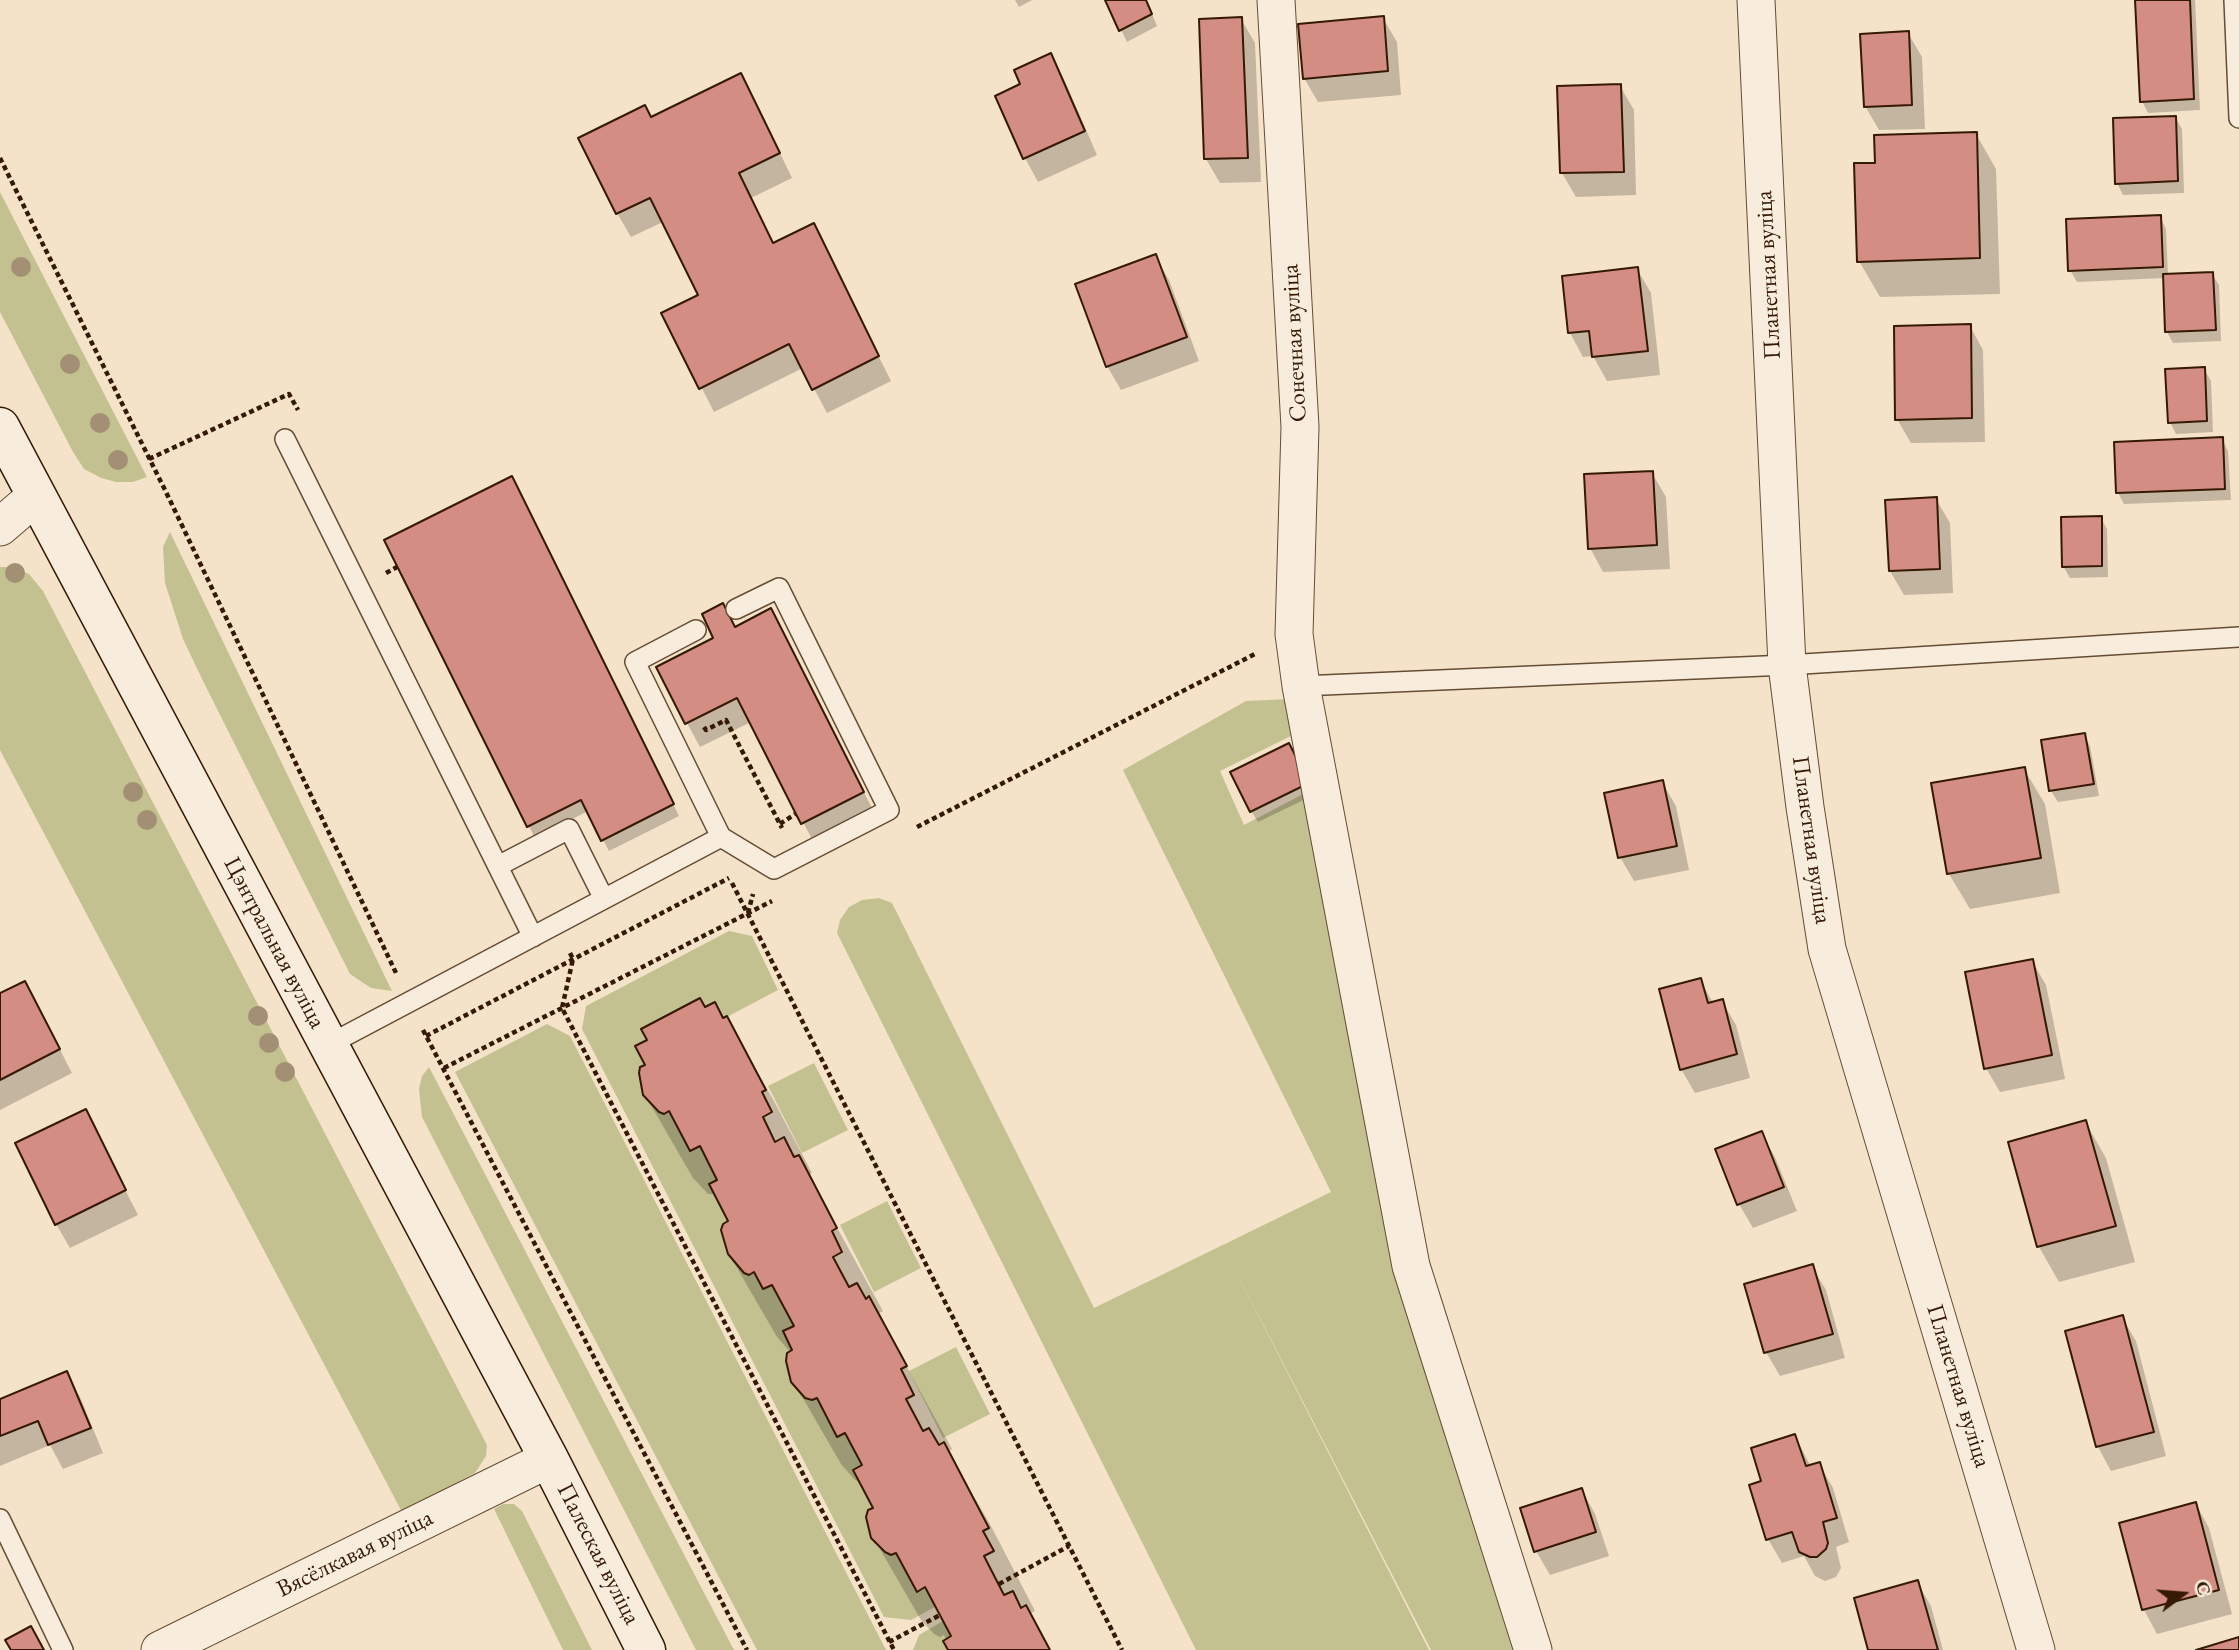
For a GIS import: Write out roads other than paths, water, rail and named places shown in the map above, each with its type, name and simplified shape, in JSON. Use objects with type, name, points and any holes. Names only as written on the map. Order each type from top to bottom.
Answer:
[{"type":"main road","name":"Цэнтральная вуліца","points":[[0,426],[549,1459]]},
{"type":"main road","name":"Палеская вуліца","points":[[549,1459],[646,1650]]},
{"type":"street","name":"Сонечная вуліца","points":[[1276,0],[1300,427],[1294,634],[1301,687],[1411,1266],[1533,1650]]},
{"type":"street","name":"Планетная вуліца","points":[[1756,0],[1787,665],[1827,949],[2036,1650]]},
{"type":"street","points":[[0,527],[36,496]]},
{"type":"street","name":"Вясёлкавая вуліца","points":[[160,1650],[549,1459]]},
{"type":"lane","points":[[2234,0],[2239,118]]},
{"type":"lane","points":[[285,439],[533,937]]},
{"type":"lane","points":[[696,630],[635,662],[721,837],[774,869],[889,810],[779,588],[736,609]]},
{"type":"lane","points":[[1301,687],[1787,665],[2239,637]]},
{"type":"lane","points":[[498,866],[569,829],[604,899]]},
{"type":"lane","points":[[328,1045],[721,837]]},
{"type":"lane","points":[[0,1519],[63,1650]]}]
